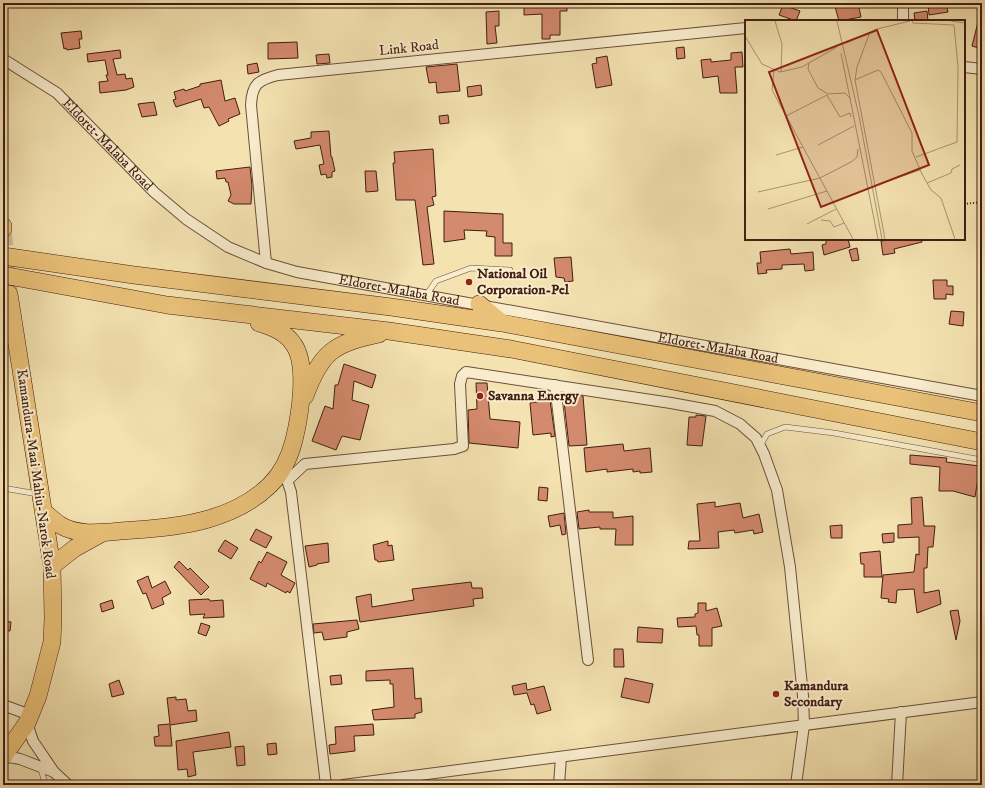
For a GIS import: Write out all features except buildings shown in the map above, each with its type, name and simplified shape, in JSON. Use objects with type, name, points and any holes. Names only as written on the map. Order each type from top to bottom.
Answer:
[{"type":"highway","name":"Eldoret-Malaba Road","points":[[3,256],[134,276],[391,307],[502,323],[982,413]]},
{"type":"highway","points":[[3,275],[166,305],[389,331],[511,349],[982,442]]},
{"type":"highway","name":"Kamandura-Maai Mahiu-Narok Road","points":[[3,756],[28,719],[47,668],[52,642],[52,566],[9,294]]},
{"type":"highway","points":[[479,304],[502,323]]},
{"type":"highway","points":[[42,503],[59,525],[79,532],[104,532],[176,526],[222,515],[260,493],[285,474],[294,441],[299,410],[300,361],[294,344],[281,332],[269,326],[220,311]]},
{"type":"highway","points":[[299,410],[312,378],[324,357],[343,344],[366,336],[389,331]]},
{"type":"highway","points":[[52,566],[75,548],[104,532]]},
{"type":"street","points":[[903,3],[903,20]]},
{"type":"street","name":"Link Road","points":[[266,263],[251,93],[256,84],[268,78],[745,28]]},
{"type":"street","name":"Eldoret-Malaba Road","points":[[3,59],[57,93],[154,192],[186,219],[228,247],[266,263],[297,272],[426,294],[982,396]]},
{"type":"street","points":[[965,67],[982,69]]},
{"type":"street","points":[[326,785],[291,492],[285,474],[305,464],[454,449],[463,446],[460,384],[462,376],[466,372],[715,411],[740,424],[756,438],[777,490],[790,567],[803,696],[804,725],[796,785]]},
{"type":"street","points":[[555,385],[588,660]]},
{"type":"street","points":[[343,785],[982,702]]},
{"type":"street","points":[[3,705],[28,719],[33,741],[54,772],[68,785]]},
{"type":"street","points":[[897,785],[901,712]]},
{"type":"street","points":[[3,756],[20,759],[54,772]]},
{"type":"street","points":[[559,785],[561,757]]},
{"type":"lane","points":[[426,294],[436,282],[471,268],[510,270]]},
{"type":"lane","points":[[760,446],[767,434],[785,427],[834,433],[982,460]]},
{"type":"lane","points":[[3,488],[42,503]]},
{"type":"lane","points":[[40,767],[45,785]]},
{"type":"path","points":[[965,204],[982,202]]},
{"type":"tunnel","points":[[3,229],[9,290]]},
{"type":"place","name":"National Oil Corporation-Pel","points":[[469,282]]},
{"type":"place","name":"Savanna Energy","points":[[480,396]]},
{"type":"place","name":"Kamandura Secondary","points":[[776,694]]}]
